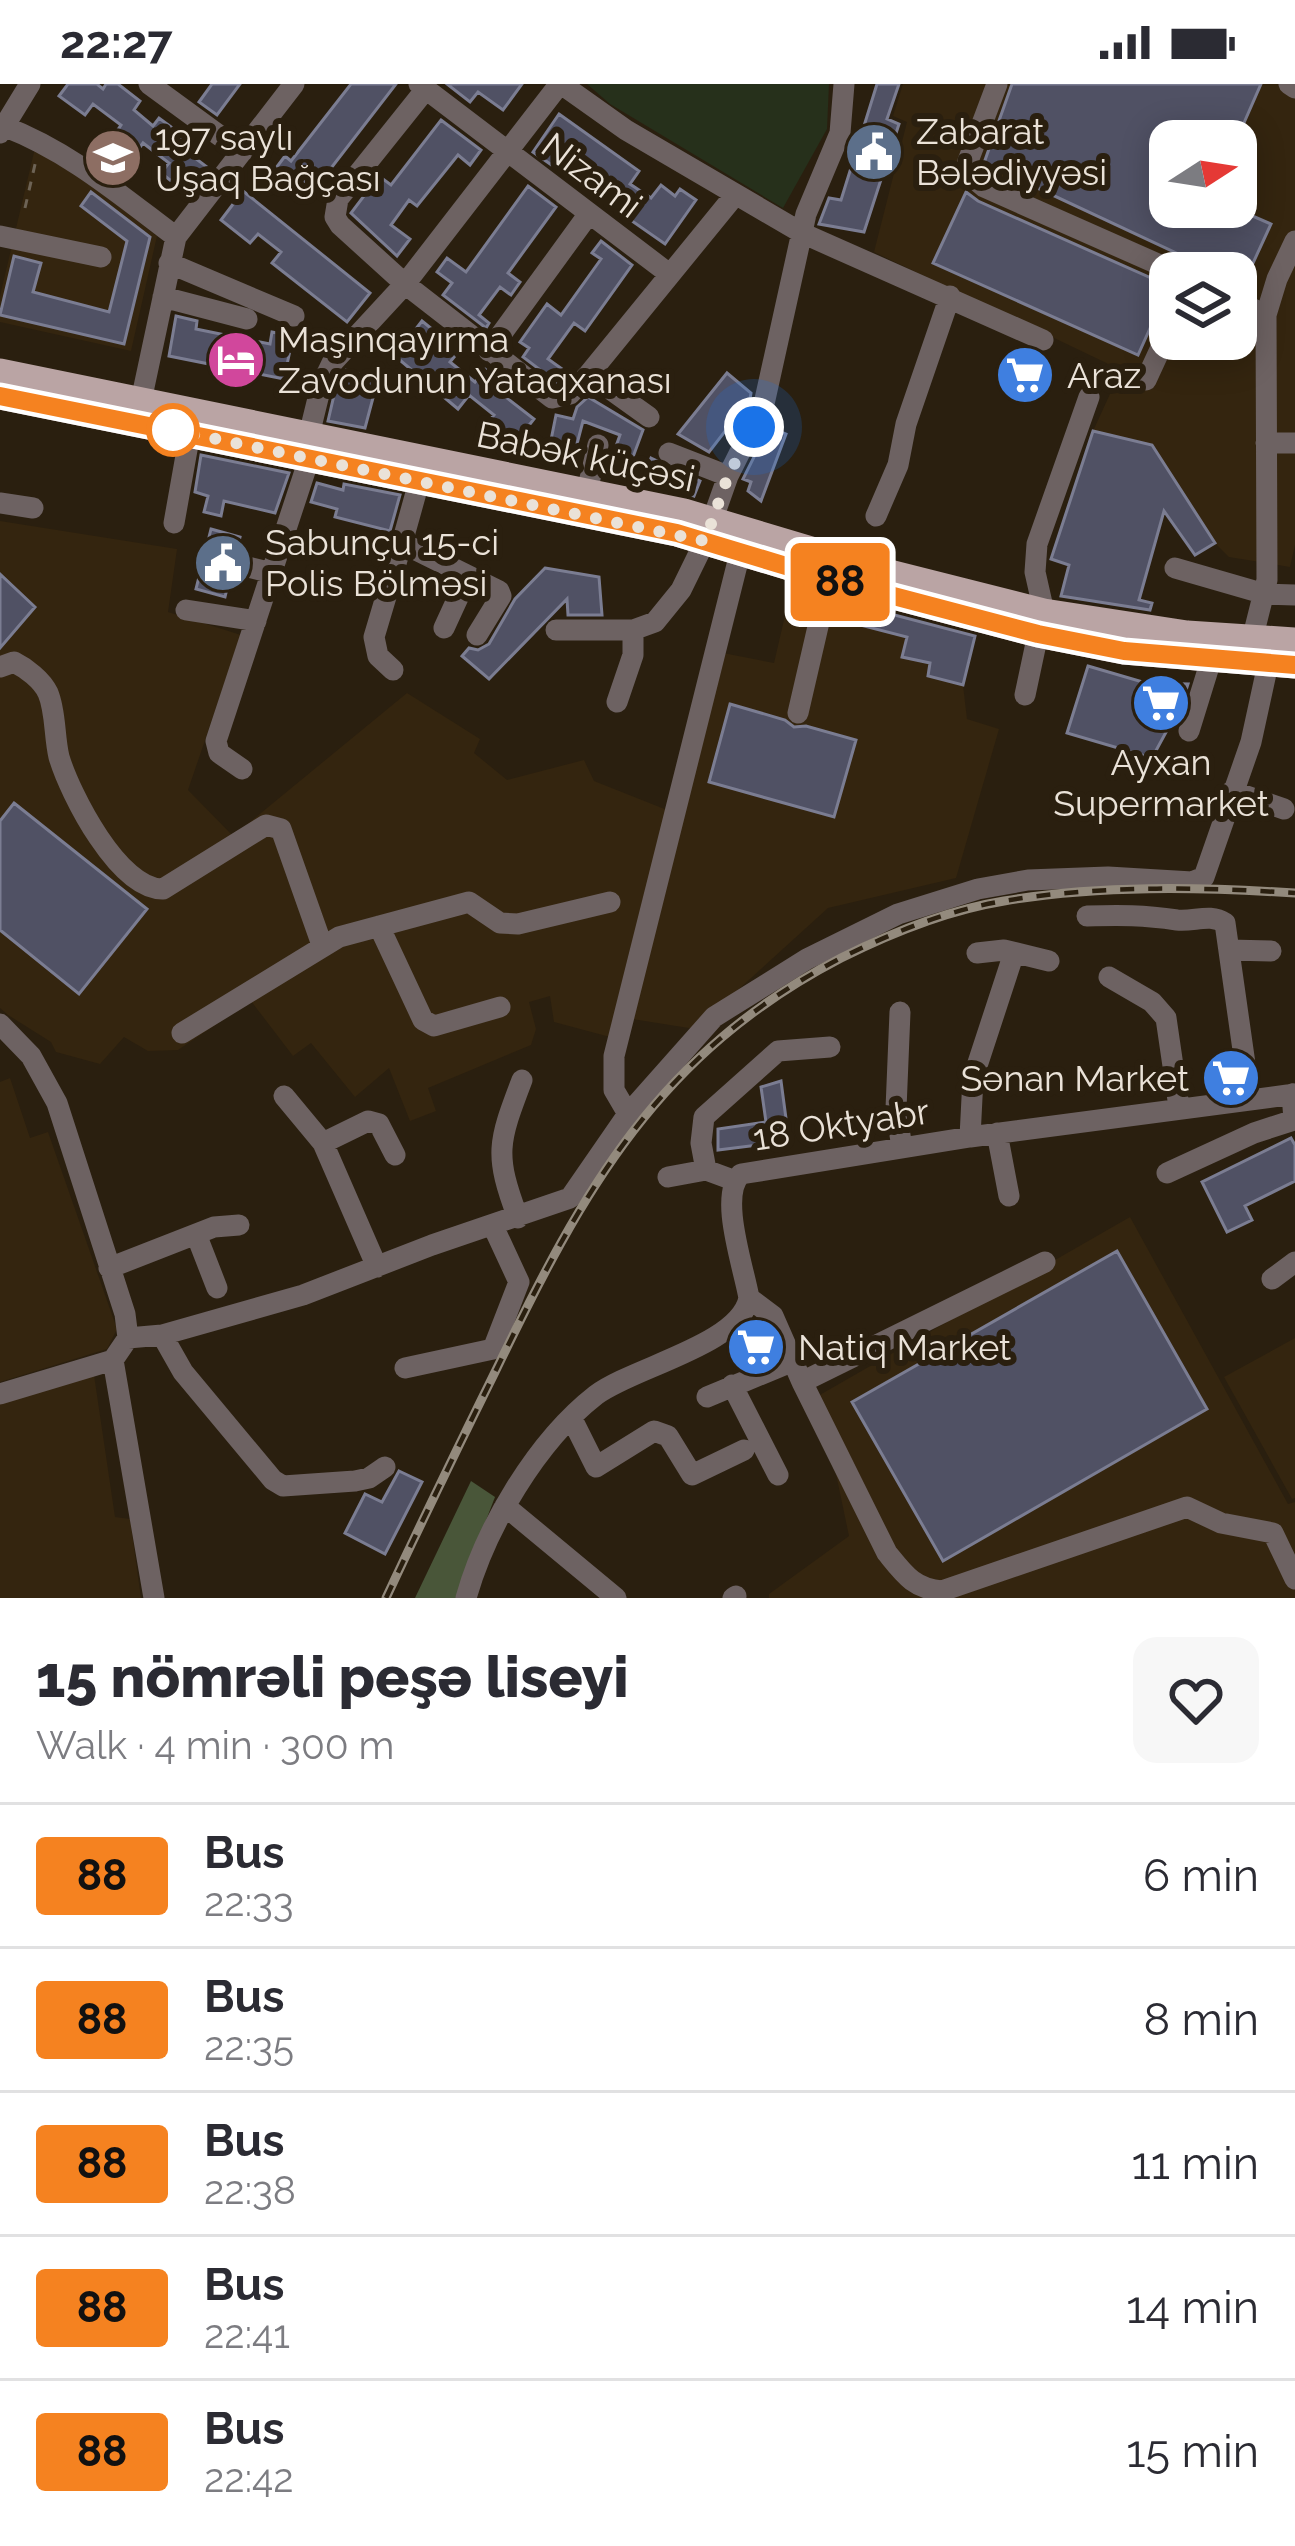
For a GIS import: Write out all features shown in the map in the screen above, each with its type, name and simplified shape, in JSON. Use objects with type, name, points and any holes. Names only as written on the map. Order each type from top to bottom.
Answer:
[{"type":"main road","name":"Babək küçəsi","points":[[0,372],[141,401],[419,482],[709,530],[878,570],[1124,651],[1281,664]]},
{"type":"main road","name":"Babək küçəsi","points":[[0,396],[190,434],[309,447],[586,491],[709,530],[740,553],[829,579],[1041,623],[1295,641]]},
{"type":"street","points":[[30,84],[7,100],[1,130],[41,141],[74,160],[176,238]]},
{"type":"street","points":[[141,401],[176,238],[294,84]]},
{"type":"street","points":[[556,630],[634,630],[655,622],[667,609],[709,530],[728,476],[764,404],[810,201],[840,133],[844,84]]},
{"type":"street","points":[[998,84],[968,161],[971,176],[984,187],[1149,260]]},
{"type":"street","points":[[158,86],[242,152]]},
{"type":"street","points":[[423,86],[335,206],[340,225],[405,284],[552,398],[570,394],[590,374],[736,195]]},
{"type":"street","name":"Nizami","points":[[423,86],[668,273]]},
{"type":"street","points":[[242,769],[219,753],[216,741],[272,573],[309,447],[321,386],[332,363],[405,284],[553,89],[564,86],[626,130],[802,233],[1043,340]]},
{"type":"street","points":[[489,351],[588,215]]},
{"type":"street","points":[[0,236],[101,257]]},
{"type":"street","points":[[1252,640],[1265,594],[1266,315],[1276,279],[1295,241]]},
{"type":"street","points":[[169,263],[294,316]]},
{"type":"street","points":[[876,516],[898,465],[906,424],[950,296]]},
{"type":"street","points":[[163,297],[248,319]]},
{"type":"street","points":[[1257,311],[1266,315]]},
{"type":"street","points":[[1146,380],[1155,360]]},
{"type":"street","points":[[590,374],[649,417]]},
{"type":"street","points":[[1024,695],[1041,623],[1036,544],[1089,398]]},
{"type":"street","points":[[174,523],[190,434]]},
{"type":"street","points":[[1266,443],[1295,442]]},
{"type":"street","points":[[586,491],[598,445]]},
{"type":"street","points":[[669,453],[728,476]]},
{"type":"street","points":[[393,670],[378,656],[374,637],[419,482]]},
{"type":"street","points":[[0,503],[33,508]]},
{"type":"street","points":[[402,543],[499,591],[501,596],[477,635]]},
{"type":"street","points":[[628,1114],[614,1090],[614,1056],[740,553]]},
{"type":"street","points":[[240,565],[272,573]]},
{"type":"street","points":[[1174,568],[1265,594],[1295,596]]},
{"type":"street","points":[[444,628],[467,578]]},
{"type":"street","points":[[798,713],[829,579]]},
{"type":"street","points":[[186,610],[256,621]]},
{"type":"street","points":[[617,702],[632,655],[634,630]]},
{"type":"street","points":[[1189,731],[1211,660]]},
{"type":"street","points":[[0,667],[14,662],[21,665],[46,690],[59,758],[105,850],[119,865],[152,889],[164,889],[266,825],[281,829],[322,946]]},
{"type":"street","points":[[0,1394],[112,1360],[128,1338],[162,1335],[303,1295],[432,1244],[570,1198],[628,1114],[714,1017],[807,959],[898,914],[978,889],[1028,880],[1108,877],[1192,882],[1204,877],[1281,664]]},
{"type":"street","points":[[1232,791],[1284,809]]},
{"type":"street","points":[[182,1034],[322,946],[379,926],[469,902],[500,922],[518,924],[610,902]]},
{"type":"street","points":[[1087,916],[1147,913],[1193,920],[1214,917],[1225,923],[1250,1099]]},
{"type":"street","points":[[379,926],[423,1020],[434,1026],[500,1007]]},
{"type":"street","points":[[1229,950],[1271,951]]},
{"type":"street","points":[[970,1137],[974,1078],[1014,952]]},
{"type":"street","points":[[977,953],[1014,952],[1049,962]]},
{"type":"street","points":[[1109,977],[1152,1002],[1166,1018],[1178,1107]]},
{"type":"street","points":[[900,1012],[896,1109],[902,1148]]},
{"type":"street","points":[[0,1024],[47,1080],[128,1338]]},
{"type":"street","points":[[706,1170],[700,1127],[710,1111],[778,1051],[830,1047]]},
{"type":"street","points":[[518,1218],[500,1166],[500,1148],[522,1080]]},
{"type":"street","points":[[1167,1173],[1254,1132],[1294,1121],[1294,1094]]},
{"type":"street","name":"18 Oktyabr","points":[[749,1298],[730,1202],[734,1180],[759,1168],[1294,1094]]},
{"type":"street","points":[[284,1096],[323,1143],[377,1267]]},
{"type":"street","points":[[323,1143],[368,1121],[379,1124],[395,1155]]},
{"type":"street","points":[[997,1133],[1010,1196]]},
{"type":"street","points":[[668,1178],[706,1170],[734,1180]]},
{"type":"street","points":[[109,1268],[214,1227],[239,1226]]},
{"type":"street","points":[[405,1368],[493,1349],[519,1282],[493,1226]]},
{"type":"street","points":[[196,1234],[217,1288]]},
{"type":"street","points":[[707,1397],[732,1385],[796,1372],[1045,1262]]},
{"type":"street","points":[[1272,1279],[1295,1262]]},
{"type":"street","points":[[466,1598],[505,1506],[572,1419],[613,1384],[724,1332],[741,1319],[749,1298],[773,1316],[887,1553],[923,1590],[942,1592],[1187,1507],[1221,1523],[1273,1533],[1295,1579]]},
{"type":"street","points":[[162,1335],[183,1372],[283,1486],[355,1481],[385,1467]]},
{"type":"street","points":[[112,1360],[154,1598]]},
{"type":"street","points":[[732,1385],[778,1474]]},
{"type":"street","points":[[572,1419],[596,1467],[654,1431],[668,1436],[692,1475],[744,1450]]},
{"type":"street","points":[[505,1506],[616,1598]]},
{"type":"path","points":[[25,208],[41,141]]},
{"type":"shaded area","points":[[903,84],[1295,84],[1295,545],[1290,567],[1229,557],[1215,543],[1152,445],[1093,431],[1121,370],[874,252],[907,122],[893,116]]},
{"type":"shaded area","points":[[35,148],[49,152],[157,236],[131,351],[0,322],[0,296]]},
{"type":"shaded area","points":[[0,521],[177,549],[168,612],[241,635],[188,790],[233,836],[407,693],[480,739],[474,753],[507,780],[584,760],[594,781],[667,810],[610,1037],[554,1022],[550,996],[529,1002],[536,1029],[531,1045],[428,1088],[436,1111],[410,1121],[389,1068],[355,1097],[311,1043],[293,1056],[251,1001],[178,1050],[148,1051],[124,1037],[100,1064],[56,1052],[51,1042],[8,1015],[0,1008]]},
{"type":"shaded area","points":[[787,607],[907,637],[903,657],[930,663],[928,676],[963,685],[967,719],[999,729],[956,878],[828,908],[695,1029],[626,1018],[723,653],[774,663]]},
{"type":"shaded area","points":[[10,1078],[30,1138],[48,1132],[117,1329],[107,1349],[0,1382],[0,1082]]},
{"type":"shaded area","points":[[1130,1217],[1288,1504],[1295,1502],[1295,1598],[769,1598],[849,1536],[832,1455],[811,1400]]},
{"type":"shaded area","points":[[1295,1338],[1295,1498],[1292,1499],[1224,1377]]},
{"type":"shaded area","points":[[94,1375],[115,1517],[130,1519],[141,1598],[0,1598],[0,1404]]},
{"type":"green space","points":[[587,84],[829,84],[827,129],[783,208],[610,104]]},
{"type":"green space","points":[[471,1481],[495,1497],[456,1598],[415,1598]]},
{"type":"building","points":[[68,84],[97,84],[103,89],[106,84],[118,84],[140,101],[134,110],[153,126],[159,118],[189,140],[183,149],[207,167],[188,194],[161,173],[169,163],[143,143],[135,154],[113,137],[121,125],[93,104],[85,115],[59,96]]},
{"type":"building","points":[[212,84],[240,84],[217,115],[199,102]]},
{"type":"building","points":[[351,84],[396,84],[318,185],[309,177],[297,191],[273,172],[285,156],[291,161]]},
{"type":"building","points":[[447,84],[522,84],[503,110],[478,92],[470,102]]},
{"type":"building","points":[[877,84],[899,84],[887,119],[899,124],[864,232],[819,224],[829,198],[841,200]]},
{"type":"building","points":[[1012,84],[1261,84],[1245,120],[1149,120],[1149,228],[1257,228],[1257,218],[1271,224],[1257,254],[1174,252],[984,163]]},
{"type":"building","points":[[559,114],[639,171],[630,184],[651,198],[661,185],[675,196],[680,189],[696,200],[665,244],[533,152]]},
{"type":"building","points":[[441,120],[481,150],[470,165],[458,155],[417,206],[409,200],[391,225],[410,239],[397,256],[351,213],[379,176],[391,185]]},
{"type":"building","points":[[528,186],[556,207],[508,273],[520,282],[511,295],[500,287],[479,315],[489,323],[486,328],[443,295],[452,283],[437,272],[447,258],[466,272]]},
{"type":"building","points":[[243,191],[370,293],[347,322],[272,263],[281,252],[258,234],[250,243],[221,220]]},
{"type":"building","points":[[91,192],[150,237],[124,344],[0,315],[14,256],[41,263],[33,292],[109,312],[127,241],[81,206]]},
{"type":"building","points":[[966,192],[1149,277],[1149,331],[1138,355],[933,263]]},
{"type":"building","points":[[601,241],[632,265],[585,331],[574,323],[548,359],[569,374],[556,382],[523,357],[529,348],[520,342],[547,304],[561,315],[601,259],[592,253]]},
{"type":"building","points":[[176,316],[197,321],[196,329],[270,344],[272,332],[293,336],[284,379],[169,356]]},
{"type":"building","points":[[422,321],[459,351],[450,362],[475,382],[485,369],[512,390],[507,398],[534,419],[512,447],[485,426],[494,415],[469,395],[458,409],[395,356]]},
{"type":"building","points":[[346,370],[378,379],[365,428],[328,421]]},
{"type":"building","points":[[727,373],[751,393],[750,399],[709,452],[678,434]]},
{"type":"building","points":[[588,397],[643,430],[633,457],[615,449],[620,435],[583,421],[571,467],[547,460],[556,415],[573,419]]},
{"type":"building","points":[[769,427],[786,434],[761,501],[748,491],[751,482],[743,479]]},
{"type":"building","points":[[1093,431],[1152,445],[1215,543],[1195,555],[1164,511],[1139,600],[1152,603],[1150,610],[1061,596],[1069,565],[1051,559]]},
{"type":"building","points":[[201,455],[289,473],[275,513],[224,501],[221,516],[204,512],[208,496],[195,492]]},
{"type":"building","points":[[651,458],[700,481],[694,496],[644,476]]},
{"type":"building","points":[[317,483],[400,495],[390,531],[335,517],[337,509],[311,502]]},
{"type":"building","points":[[211,529],[240,537],[237,550],[225,563],[230,576],[225,597],[196,589]]},
{"type":"building","points":[[545,568],[599,577],[602,615],[568,615],[567,599],[489,679],[462,656],[469,648],[478,650],[489,644],[515,599]]},
{"type":"building","points":[[0,574],[35,607],[0,648]]},
{"type":"building","points":[[864,607],[975,636],[963,685],[928,676],[930,663],[902,657],[907,637],[860,625]]},
{"type":"building","points":[[1088,666],[1146,683],[1188,684],[1175,724],[1171,723],[1152,758],[1067,733]]},
{"type":"building","points":[[730,704],[794,727],[856,740],[834,817],[709,782]]},
{"type":"building","points":[[14,803],[147,909],[79,994],[0,930],[0,821]]},
{"type":"building","points":[[781,1081],[789,1141],[718,1150],[718,1129],[766,1122],[761,1087]]},
{"type":"building","points":[[1291,1138],[1295,1181],[1245,1206],[1252,1220],[1227,1232],[1202,1182]]},
{"type":"building","points":[[1117,1251],[1207,1409],[943,1561],[852,1402]]},
{"type":"building","points":[[399,1471],[422,1482],[385,1554],[345,1533],[365,1494],[382,1502]]},
{"type":"railway","points":[[386,1598],[529,1303],[595,1185],[674,1083],[722,1037],[777,996],[841,958],[962,910],[1112,890],[1295,893]]},
{"type":"bus line","name":"88","points":[[0,396],[677,533],[1038,634],[1124,651],[1295,665]]},
{"type":"place","name":"Zabarat Bələdiyyəsi","points":[[874,152]]},
{"type":"place","name":"197 saylı Uşaq Bağçası","points":[[113,158]]},
{"type":"place","name":"Maşınqayırma Zavodunun Yataqxanası","points":[[236,360]]},
{"type":"place","name":"Araz","points":[[1025,375]]},
{"type":"place","name":"Sabunçu 15-ci Polis Bölməsi","points":[[223,563]]},
{"type":"place","name":"Ayxan Supermarket","points":[[1161,703]]},
{"type":"place","name":"Sənan Market","points":[[1231,1078]]},
{"type":"place","name":"Natiq Market","points":[[756,1347]]},
{"type":"route","points":[[173,430],[705,541],[728,476],[754,427]]}]
